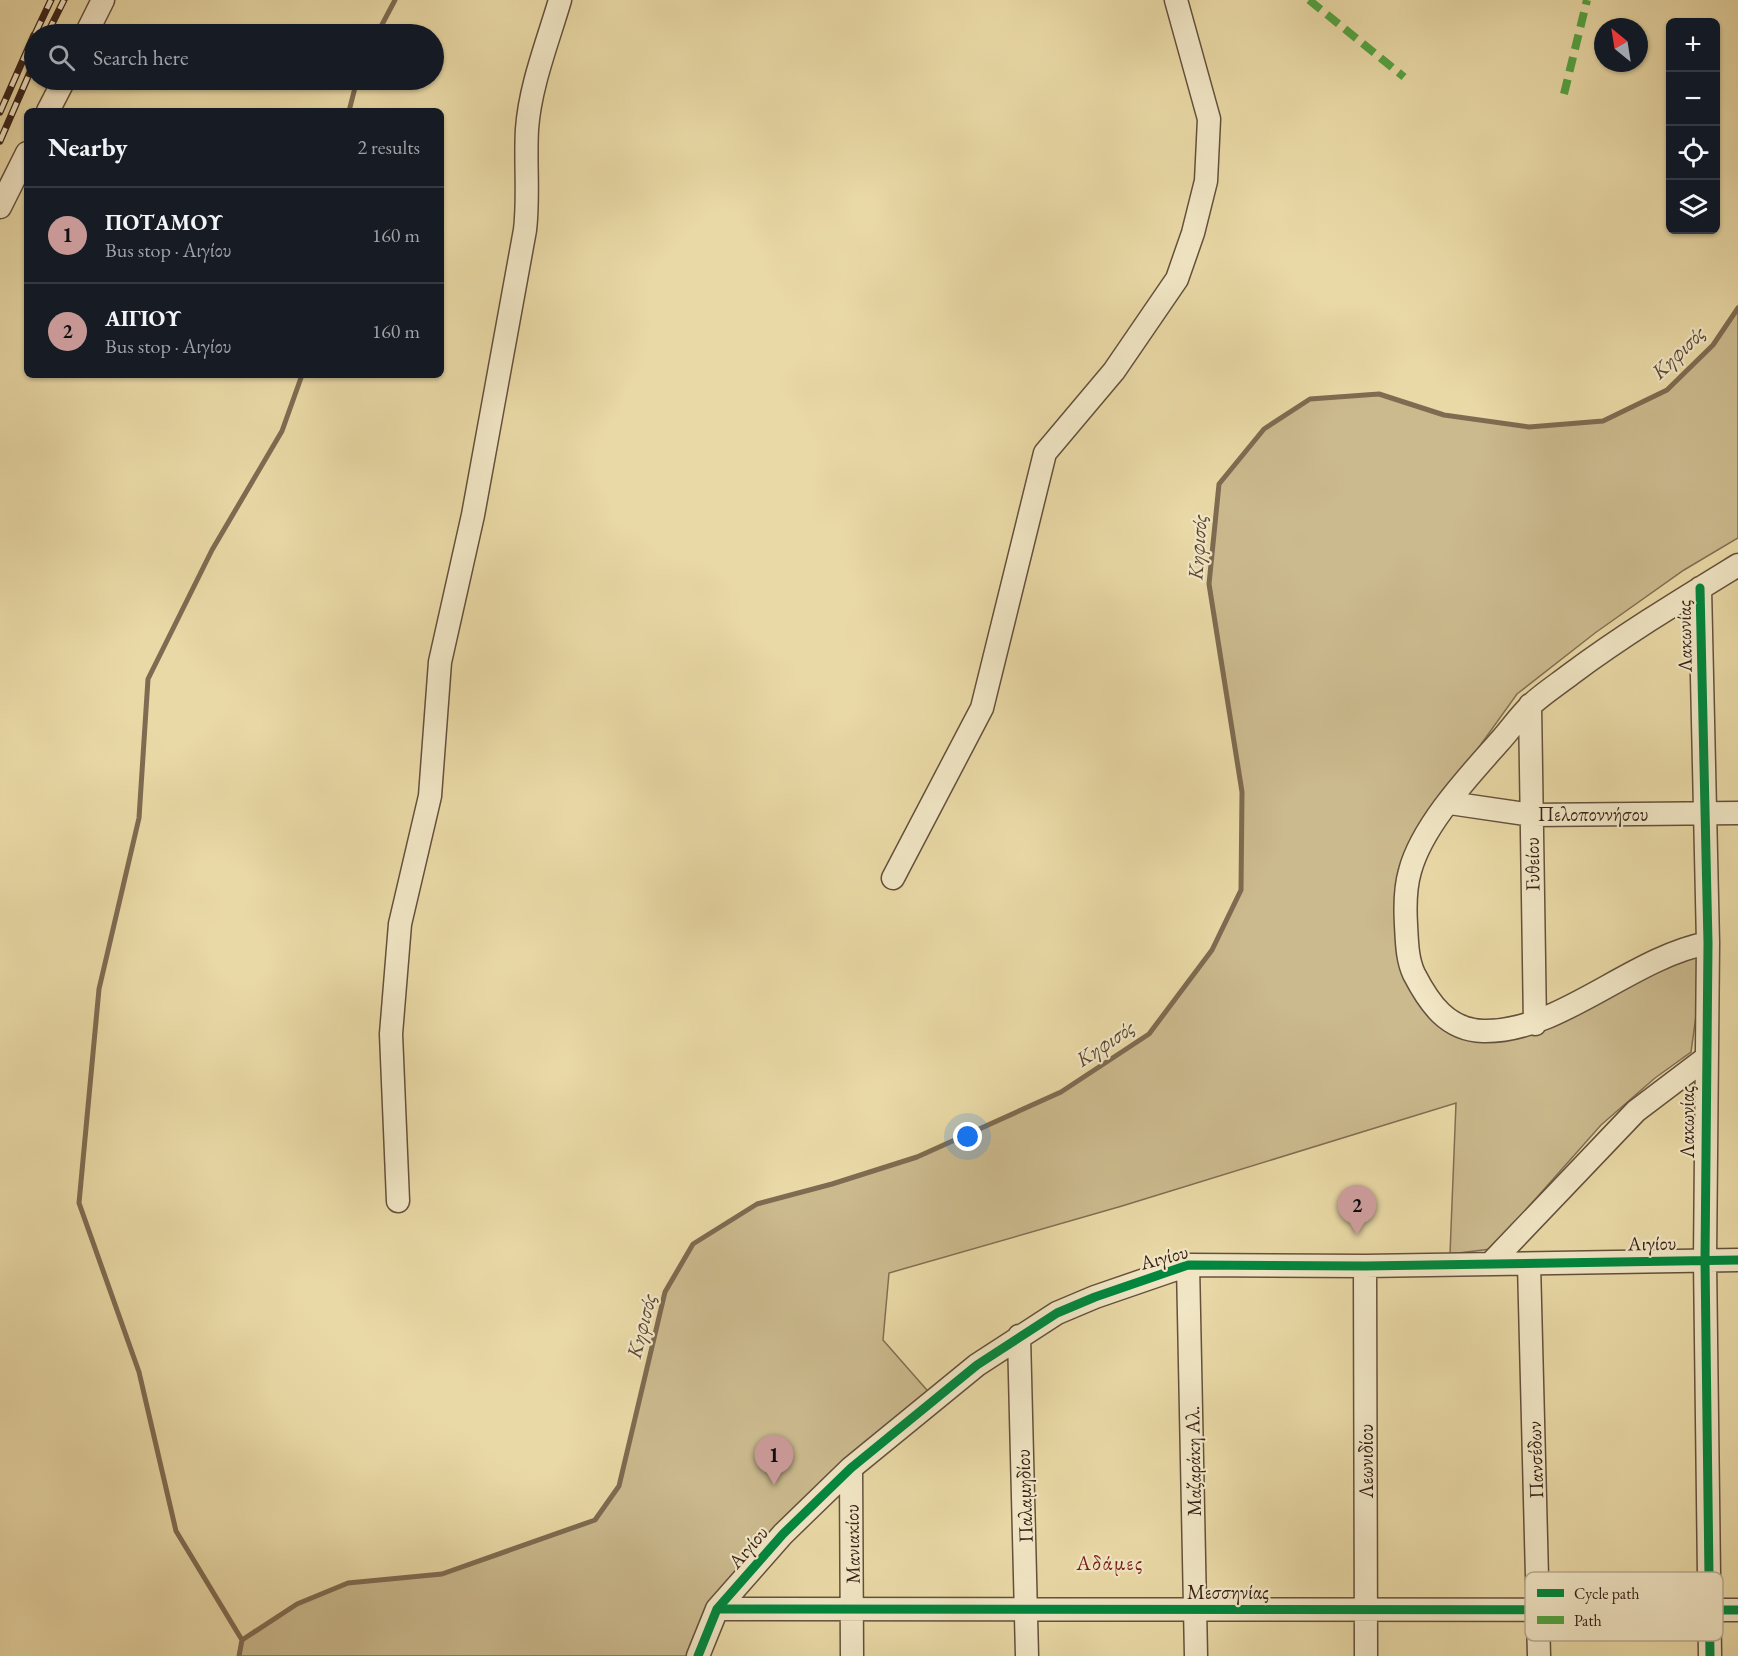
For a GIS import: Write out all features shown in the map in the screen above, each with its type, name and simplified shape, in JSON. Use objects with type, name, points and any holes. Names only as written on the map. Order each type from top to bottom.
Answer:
[{"type":"street","points":[[91,24],[103,0]]},
{"type":"street","points":[[399,1201],[391,1034],[400,924],[430,796],[440,662],[473,515],[525,230],[529,186],[527,146],[530,111],[560,0]]},
{"type":"street","points":[[893,878],[982,708],[1045,453],[1114,371],[1177,279],[1193,232],[1206,181],[1209,119],[1176,0]]},
{"type":"street","points":[[50,108],[59,90]]},
{"type":"street","points":[[0,207],[24,159]]},
{"type":"street","points":[[1708,942],[1667,954],[1534,1024],[1496,1031],[1479,1031],[1452,1023],[1432,1004],[1412,969],[1407,947],[1406,917],[1410,871],[1427,833],[1449,802],[1530,705],[1614,642],[1738,565]]},
{"type":"street","name":"Λακωνίας","points":[[1701,588],[1708,942],[1705,1260],[1709,1572]]},
{"type":"street","name":"Γυθείου","points":[[1530,705],[1534,1024]]},
{"type":"street","name":"Πελοποννήσου","points":[[1449,802],[1532,814],[1738,813]]},
{"type":"street","points":[[1490,1264],[1636,1111],[1706,1058]]},
{"type":"street","name":"Αιγίου","points":[[698,1656],[717,1609],[783,1534],[851,1468],[977,1365],[1057,1313],[1095,1297],[1188,1265],[1365,1266],[1738,1260]]},
{"type":"street","name":"Πανσέδων","points":[[1529,1264],[1538,1572]]},
{"type":"street","name":"Μαζαράκη Αλ.","points":[[1188,1265],[1197,1610],[1196,1656]]},
{"type":"street","name":"Λεωνιδίου","points":[[1365,1266],[1366,1656]]},
{"type":"street","name":"Παλαμηδίου","points":[[1019,1336],[1028,1609],[1027,1656]]},
{"type":"street","name":"Μανιακίου","points":[[851,1468],[852,1656]]},
{"type":"street","name":"Μεσσηνίας","points":[[717,1609],[1525,1610]]},
{"type":"shaded area","points":[[1738,308],[1738,538],[1684,570],[1595,633],[1517,694],[1431,814],[1405,956],[1475,1039],[1493,1042],[1536,1029],[1705,950],[1691,1052],[1655,1078],[1601,1125],[1491,1249],[1450,1254],[1456,1103],[1122,1206],[889,1273],[883,1340],[933,1397],[851,1468],[691,1656],[239,1656],[242,1640],[297,1604],[348,1583],[442,1574],[595,1520],[619,1485],[665,1292],[693,1244],[757,1204],[832,1184],[917,1157],[1061,1092],[1149,1034],[1212,950],[1241,890],[1242,792],[1209,584],[1219,484],[1264,429],[1310,399],[1379,394],[1444,415],[1529,427],[1603,421],[1667,390],[1713,345]]},
{"type":"waterway","points":[[382,24],[395,0]]},
{"type":"waterway","points":[[350,108],[354,90]]},
{"type":"waterway","name":"Κηφισός","points":[[239,1656],[242,1640],[297,1604],[348,1583],[442,1574],[595,1520],[619,1486],[665,1292],[693,1244],[757,1204],[832,1184],[917,1157],[1061,1092],[1149,1034],[1212,950],[1241,890],[1242,792],[1209,584],[1219,484],[1264,429],[1310,399],[1379,394],[1444,415],[1529,427],[1603,421],[1667,390],[1713,345],[1738,308]]},
{"type":"waterway","points":[[242,1640],[176,1531],[139,1372],[79,1203],[99,989],[139,818],[148,679],[212,550],[282,431],[301,378]]},
{"type":"railway","points":[[40,24],[51,0]]},
{"type":"railway","points":[[52,24],[64,0]]},
{"type":"railway","points":[[0,112],[24,58]]},
{"type":"railway","points":[[0,141],[24,86]]},
{"type":"marked path","points":[[1309,0],[1404,77]]},
{"type":"marked path","points":[[1564,94],[1587,0]]},
{"type":"cycle path","points":[[1700,588],[1708,943],[1705,1260],[1709,1572]]},
{"type":"cycle path","points":[[698,1656],[717,1609],[783,1534],[851,1468],[977,1365],[1057,1313],[1095,1297],[1188,1265],[1365,1266],[1738,1260]]},
{"type":"cycle path","points":[[717,1609],[1525,1610]]},
{"type":"cycle path","points":[[1723,1610],[1738,1610]]},
{"type":"cycle path","points":[[1710,1641],[1710,1656]]},
{"type":"place","name":"ΑΙΓΙΟΥ","points":[[1357,1235]]},
{"type":"place","name":"ΠΟΤΑΜΟΥ","points":[[774,1485]]},
{"type":"district","name":"Αδάμες","points":[[1110,1562]]}]
